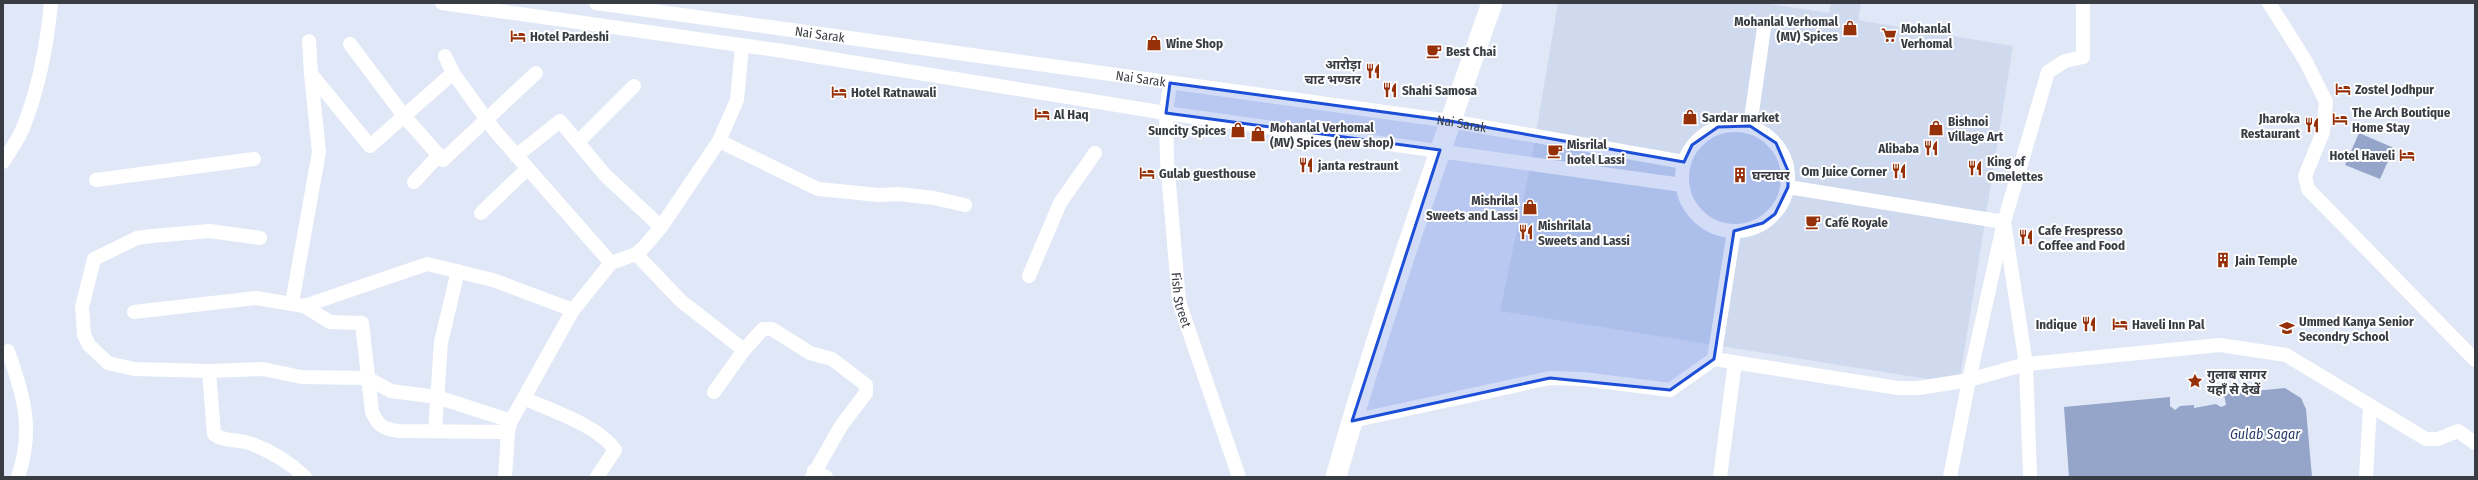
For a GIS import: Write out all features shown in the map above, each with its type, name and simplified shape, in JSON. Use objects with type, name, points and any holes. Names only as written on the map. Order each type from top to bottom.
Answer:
[{"type":"street","points":[[3,162],[23,129],[37,86],[47,42],[51,3]]},
{"type":"street","points":[[442,3],[783,51],[1166,113],[1440,150],[1682,185]]},
{"type":"street","name":"Nai Sarak","points":[[596,3],[1450,122],[1684,162]]},
{"type":"street","points":[[1336,477],[1352,421],[1440,150],[1492,3]]},
{"type":"street","points":[[1950,477],[1968,380],[2004,222],[2048,72],[2065,61],[2083,57],[2083,3]]},
{"type":"street","points":[[2269,3],[2305,60],[2326,102],[2323,132],[2305,176],[2308,189],[2475,360]]},
{"type":"street","points":[[783,28],[783,51]]},
{"type":"street","points":[[1750,126],[1764,28]]},
{"type":"street","points":[[298,304],[318,152],[309,42]]},
{"type":"street","points":[[350,44],[404,116],[443,160],[486,118],[536,73]]},
{"type":"street","points":[[505,477],[510,427],[524,398],[573,310],[611,263],[636,254],[660,227],[719,141],[737,100],[742,46]]},
{"type":"street","points":[[445,56],[453,74],[516,156],[611,263]]},
{"type":"street","points":[[311,74],[370,146],[453,74]]},
{"type":"street","name":"Fish Street","points":[[1170,83],[1166,113],[1167,160],[1178,302],[1239,477]]},
{"type":"street","points":[[578,142],[634,86]]},
{"type":"street","points":[[516,156],[560,121],[605,175],[660,227]]},
{"type":"street","points":[[1734,124],[1750,126],[1764,132],[1776,143],[1786,164],[1788,187],[1783,201],[1775,214],[1763,223],[1749,229],[1734,231],[1712,226],[1694,212],[1686,199],[1682,185],[1684,162],[1692,145],[1704,134],[1718,127],[1734,124]]},
{"type":"street","points":[[719,141],[818,189],[879,195],[898,194],[934,198],[965,205]]},
{"type":"street","points":[[1029,276],[1060,203],[1095,152]]},
{"type":"street","points":[[414,182],[438,156]]},
{"type":"street","points":[[96,180],[254,159]]},
{"type":"street","points":[[481,213],[527,169]]},
{"type":"street","points":[[1788,187],[2004,222]]},
{"type":"street","points":[[2004,222],[2026,364],[2030,477]]},
{"type":"street","points":[[260,238],[210,231],[152,236],[137,238],[94,259],[85,290],[82,314],[84,335],[99,355],[108,363],[120,367],[209,371],[263,369],[301,377],[367,378],[391,391],[438,397],[510,427]]},
{"type":"street","points":[[1714,359],[1734,231]]},
{"type":"street","points":[[636,254],[681,301],[744,350]]},
{"type":"street","points":[[298,304],[427,264],[458,271],[528,291],[573,310]]},
{"type":"street","points":[[435,430],[441,342],[458,271]]},
{"type":"street","points":[[134,312],[256,298],[298,304],[330,322],[362,323],[367,378],[372,412],[376,423],[385,429],[399,431],[510,427]]},
{"type":"street","points":[[714,392],[744,350],[763,329],[772,329],[810,353],[832,359],[866,385],[866,393],[841,426],[818,475]]},
{"type":"street","points":[[1352,421],[1550,378],[1583,379],[1670,390],[1714,359],[1898,388],[1919,388],[1968,380],[2026,364],[2220,345],[2286,356],[2426,439],[2438,439],[2458,431],[2475,443]]},
{"type":"street","points":[[8,351],[24,396],[26,411],[26,447],[18,477]]},
{"type":"street","points":[[1720,477],[1735,362]]},
{"type":"street","points":[[209,371],[214,434],[218,438],[244,442],[261,448],[305,477]]},
{"type":"street","points":[[524,398],[594,431],[609,442],[615,450],[596,477]]},
{"type":"street","points":[[2366,477],[2370,407]]},
{"type":"highlighted area","points":[[1170,83],[1450,121],[1684,162],[1692,145],[1718,127],[1750,126],[1776,143],[1788,171],[1788,187],[1775,214],[1763,223],[1734,231],[1714,359],[1670,390],[1550,378],[1352,421],[1440,150],[1166,113]]},
{"type":"shaded area","points":[[1558,3],[1764,3],[1829,13],[1831,3],[1861,3],[1858,20],[2013,46],[1959,384],[1500,311],[1531,162]]},
{"type":"water","points":[[2359,133],[2394,148],[2380,179],[2345,165]]},
{"type":"water","name":"Gulab Sagar","points":[[2285,388],[2301,398],[2306,409],[2312,477],[2069,477],[2064,407],[2170,397],[2170,406],[2175,410],[2180,406],[2194,405],[2194,408],[2216,404],[2221,407],[2226,405],[2224,394]]},
{"type":"place","name":"Mohanlal Verhomal (MV) Spices","points":[[1850,28]]},
{"type":"place","name":"Mohanlal Verhomal","points":[[1889,35]]},
{"type":"place","name":"Hotel Pardeshi","points":[[518,36]]},
{"type":"place","name":"Wine Shop","points":[[1154,43]]},
{"type":"place","name":"Best Chai","points":[[1434,51]]},
{"type":"place","name":"आरोड़ा चाट भण्डार","points":[[1373,71]]},
{"type":"place","name":"Zostel Jodhpur","points":[[2343,89]]},
{"type":"place","name":"Shahi Samosa","points":[[1390,90]]},
{"type":"place","name":"Hotel Ratnawali","points":[[839,92]]},
{"type":"place","name":"Al Haq","points":[[1042,114]]},
{"type":"place","name":"Sardar market","points":[[1690,117]]},
{"type":"place","name":"The Arch Boutique Home Stay","points":[[2340,119]]},
{"type":"place","name":"Jharoka Restaurant","points":[[2312,125]]},
{"type":"place","name":"Bishnoi Village Art","points":[[1936,128]]},
{"type":"place","name":"Suncity Spices","points":[[1238,130]]},
{"type":"place","name":"Mohanlal Verhomal (MV) Spices (new shop)","points":[[1258,134]]},
{"type":"place","name":"Alibaba","points":[[1931,148]]},
{"type":"place","name":"Misrilal hotel Lassi","points":[[1555,151]]},
{"type":"place","name":"Hotel Haveli","points":[[2407,155]]},
{"type":"place","name":"janta restraunt","points":[[1306,165]]},
{"type":"place","name":"King of Omelettes","points":[[1975,168]]},
{"type":"place","name":"Om Juice Corner","points":[[1899,171]]},
{"type":"place","name":"Gulab guesthouse","points":[[1147,173]]},
{"type":"place","name":"घन्टाघर","points":[[1740,175]]},
{"type":"place","name":"Mishrilal Sweets and Lassi","points":[[1530,207]]},
{"type":"place","name":"Café Royale","points":[[1813,222]]},
{"type":"place","name":"Mishrilala Sweets and Lassi","points":[[1526,232]]},
{"type":"place","name":"Cafe Frespresso Coffee and Food","points":[[2026,237]]},
{"type":"place","name":"Jain Temple","points":[[2223,260]]},
{"type":"place","name":"Indique","points":[[2089,324]]},
{"type":"place","name":"Haveli Inn Pal","points":[[2120,324]]},
{"type":"place","name":"Ummed Kanya Senior Secondry School","points":[[2287,328]]},
{"type":"place","name":"गुलाब सागर यहाँ से देखें","points":[[2195,381]]}]
